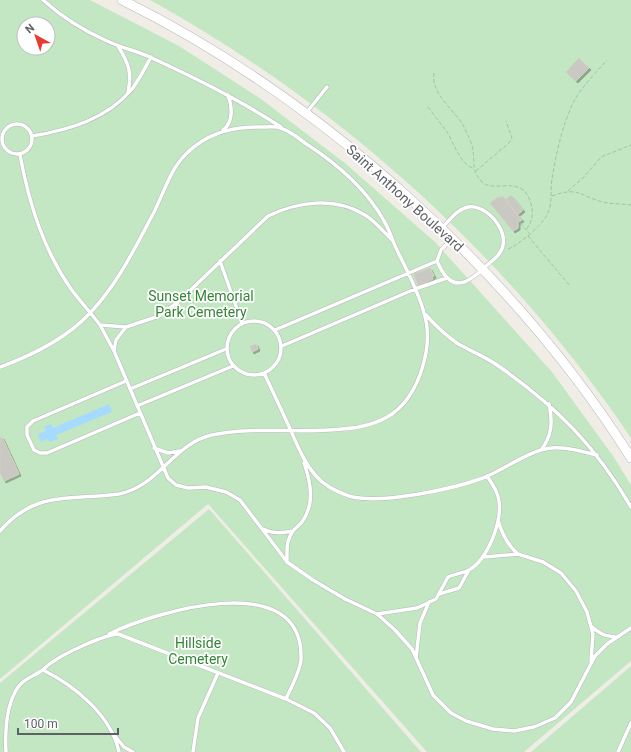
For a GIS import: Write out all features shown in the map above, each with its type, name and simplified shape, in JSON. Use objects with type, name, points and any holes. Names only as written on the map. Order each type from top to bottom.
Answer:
[{"type":"street","name":"Saint Anthony Boulevard","points":[[122,0],[153,15],[204,46],[305,113],[350,147],[441,228],[483,270],[519,310],[592,399],[631,458]]},
{"type":"lane","points":[[0,531],[24,510],[56,498],[121,494],[142,486],[163,469],[180,451],[208,435],[234,431],[292,432],[342,430],[369,425],[392,413],[411,393],[422,367],[428,335],[425,314],[385,221],[356,183],[336,165],[282,128],[228,95],[151,57],[118,46],[75,24],[43,0]]},
{"type":"lane","points":[[118,46],[128,63],[130,79],[127,94]]},
{"type":"lane","points":[[32,136],[72,127],[97,117],[113,107],[132,89],[151,57]]},
{"type":"lane","points":[[305,113],[326,87]]},
{"type":"lane","points":[[0,367],[42,348],[62,336],[90,313],[129,260],[156,208],[170,175],[185,154],[203,139],[222,131],[229,126],[231,102],[228,95]]},
{"type":"lane","points":[[18,124],[26,126],[32,136],[32,143],[27,152],[20,155],[10,154],[5,150],[1,143],[4,131],[10,125],[18,124]]},
{"type":"lane","points":[[222,131],[250,127],[282,128]]},
{"type":"lane","points":[[20,155],[27,193],[37,223],[55,263],[71,289],[100,325],[114,351],[168,478],[176,485],[188,488],[206,487],[226,492],[240,500],[287,562],[345,599],[377,614],[412,649],[433,695],[452,713],[466,721],[494,729],[514,731],[534,726],[555,718],[571,702],[586,676],[591,662],[593,646],[591,626],[587,612],[576,591],[560,573],[543,562],[518,554],[484,557]]},
{"type":"lane","points":[[100,325],[126,327],[159,316],[177,303],[268,216],[283,208],[300,204],[319,203],[343,206],[363,214],[376,223],[394,242]]},
{"type":"lane","points":[[441,228],[463,208],[478,208],[489,214],[499,226],[504,239],[502,250],[475,278],[462,284],[451,282],[443,275],[437,261],[441,250],[452,239]]},
{"type":"lane","points":[[220,261],[242,323]]},
{"type":"lane","points":[[275,330],[437,261]]},
{"type":"lane","points":[[282,346],[447,278]]},
{"type":"lane","points":[[425,314],[438,328],[457,342],[490,360],[549,404],[577,431],[597,455],[631,507]]},
{"type":"lane","points":[[260,321],[275,330],[280,338],[282,346],[280,356],[276,364],[259,375],[246,374],[233,366],[228,359],[226,349],[231,332],[242,323],[260,321]]},
{"type":"lane","points":[[114,351],[116,340],[126,327]]},
{"type":"lane","points":[[130,389],[226,349]]},
{"type":"lane","points":[[137,406],[233,366]]},
{"type":"lane","points":[[264,373],[292,432],[304,460],[310,480],[311,495],[308,508],[302,522],[293,531],[287,544],[287,562]]},
{"type":"lane","points":[[126,381],[33,421],[27,427],[27,434],[34,450],[40,453],[47,453],[140,413]]},
{"type":"lane","points":[[541,450],[547,442],[552,430],[552,415],[549,404]]},
{"type":"lane","points":[[154,448],[168,453],[180,451]]},
{"type":"lane","points":[[304,460],[322,481],[333,490],[350,496],[374,498],[408,496],[451,487],[487,476],[541,450],[555,448],[574,449],[597,455]]},
{"type":"lane","points":[[439,594],[459,588],[469,570],[484,557],[492,538],[498,519],[499,501],[494,486],[487,476]]},
{"type":"lane","points":[[498,519],[502,533],[510,547],[518,554]]},
{"type":"lane","points":[[262,528],[269,532],[276,533],[293,531]]},
{"type":"lane","points":[[377,614],[417,608],[436,599],[448,577],[469,570]]},
{"type":"lane","points":[[416,659],[420,623],[429,602]]},
{"type":"lane","points":[[6,752],[11,701],[18,686],[27,679],[43,670],[51,662],[107,635],[145,619],[209,603],[247,603],[276,612],[288,621],[296,631],[300,641],[301,661],[286,699]]},
{"type":"lane","points":[[591,626],[598,633],[616,637]]},
{"type":"lane","points":[[591,662],[607,644],[631,628]]},
{"type":"lane","points":[[107,635],[118,634],[286,699],[314,713],[330,728],[344,752]]},
{"type":"lane","points":[[43,670],[74,689],[99,715],[124,746],[133,752]]},
{"type":"lane","points":[[193,752],[198,718],[218,673]]},
{"type":"lane","points":[[618,752],[631,723]]},
{"type":"lane","points":[[113,734],[118,752]]},
{"type":"path","points":[[502,250],[510,249],[529,234],[547,216],[552,197],[551,184],[555,163],[573,104],[580,92],[607,60]]},
{"type":"path","points":[[434,73],[434,80],[440,93],[463,125],[472,146],[473,168]]},
{"type":"path","points":[[428,107],[448,134],[463,159],[470,167],[473,168],[484,183],[494,187],[512,185],[527,195],[533,210],[532,219],[526,230]]},
{"type":"path","points":[[475,171],[509,143],[512,134],[506,121]]},
{"type":"path","points":[[567,192],[584,177],[601,157],[631,145]]},
{"type":"path","points":[[552,197],[567,192],[579,192],[603,202],[631,205]]},
{"type":"path","points":[[520,223],[570,286]]},
{"type":"green space","name":"Sunset Memorial Park Cemetery","points":[[0,0],[90,0],[179,46],[261,99],[346,164],[435,242],[552,372],[613,456],[631,485],[631,661],[524,752],[427,752],[208,504],[0,679]]},
{"type":"green space","points":[[150,0],[631,0],[631,438],[583,372],[532,308],[476,248],[416,191],[354,137],[288,87],[220,42]]},
{"type":"green space","name":"Hillside Cemetery","points":[[209,509],[421,752],[0,752],[0,683]]},
{"type":"green space","points":[[631,666],[631,752],[531,752]]},
{"type":"water","points":[[109,404],[112,412],[56,435],[58,439],[50,442],[48,439],[41,442],[38,434],[46,431],[44,427],[51,424],[53,428]]},
{"type":"building","points":[[579,58],[589,68],[576,81],[566,72]]},
{"type":"building","points":[[511,195],[523,210],[517,215],[505,200]]},
{"type":"building","points":[[502,196],[522,220],[518,222],[518,228],[513,231],[490,203]]},
{"type":"building","points":[[430,268],[434,276],[432,277],[433,279],[418,285],[414,274]]},
{"type":"building","points":[[256,344],[258,349],[252,352],[250,346]]},
{"type":"building","points":[[2,437],[19,474],[4,481],[0,472],[0,438]]}]
